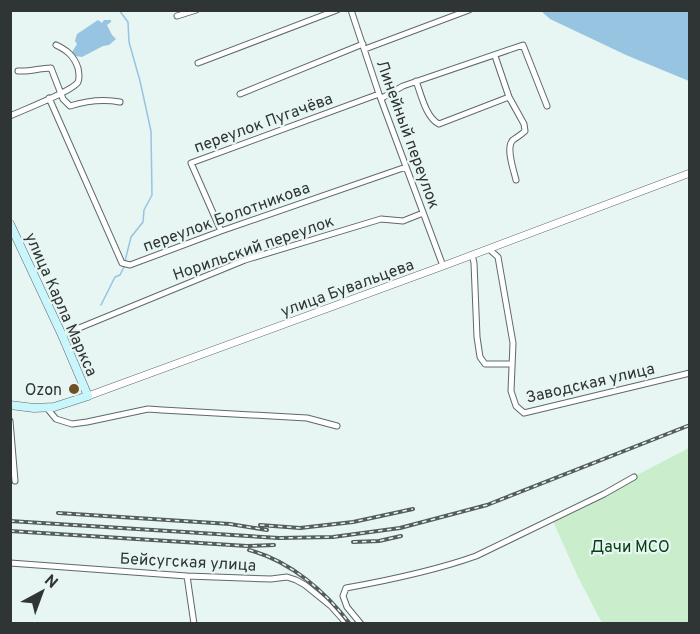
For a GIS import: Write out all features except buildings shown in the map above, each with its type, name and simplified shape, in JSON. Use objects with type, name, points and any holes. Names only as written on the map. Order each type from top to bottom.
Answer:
[{"type":"main road","name":"улица Карла Маркса","points":[[10,224],[62,334],[88,396]]},
{"type":"main road","name":"улица Бувальцева","points":[[10,405],[34,408],[54,407],[88,396]]},
{"type":"street","points":[[177,16],[196,10]]},
{"type":"street","points":[[198,63],[337,10]]},
{"type":"street","name":"Линейный переулок","points":[[351,10],[443,266]]},
{"type":"street","points":[[240,94],[364,46],[469,10]]},
{"type":"street","points":[[10,116],[61,94],[77,83],[79,74],[75,61],[67,51],[56,45]]},
{"type":"street","points":[[380,96],[416,81],[523,45],[548,106]]},
{"type":"street","points":[[495,56],[509,97],[524,124],[525,131],[510,145],[516,180]]},
{"type":"street","points":[[18,71],[27,72],[51,68],[63,99],[70,106],[95,101],[120,102]]},
{"type":"street","points":[[416,81],[427,110],[434,122],[439,124],[509,97]]},
{"type":"street","name":"переулок Пугачёва","points":[[221,231],[191,163],[380,96]]},
{"type":"street","name":"переулок Болотникова","points":[[49,98],[122,263],[130,265],[406,167]]},
{"type":"street","name":"улица Бувальцева","points":[[88,396],[690,173]]},
{"type":"street","name":"Норильский переулок","points":[[62,334],[245,260],[381,219],[403,221],[423,213]]},
{"type":"street","name":"Заводская улица","points":[[489,249],[498,257],[513,343],[512,391],[516,405],[524,413],[690,373]]},
{"type":"street","points":[[472,255],[480,357],[486,364],[512,364]]},
{"type":"street","points":[[46,407],[56,419],[72,424],[148,410],[162,410],[307,418],[337,426]]},
{"type":"street","points":[[10,421],[15,480]]},
{"type":"street","points":[[361,624],[347,607],[343,596],[346,588],[383,581],[476,556],[634,477]]},
{"type":"street","name":"Бейсугская улица","points":[[10,563],[187,576],[272,579],[287,577],[305,585],[331,606],[347,624]]},
{"type":"street","points":[[187,576],[194,624]]},
{"type":"green space","name":"Дачи МСО","points":[[689,448],[689,623],[602,623],[552,519]]},
{"type":"water","points":[[541,11],[689,11],[689,81],[626,55],[550,19]]},
{"type":"water","points":[[98,20],[102,23],[104,20],[111,20],[107,25],[116,39],[109,45],[82,57],[76,56],[72,52],[77,44],[75,41],[77,34]]},
{"type":"waterway","points":[[119,10],[128,22],[129,42],[151,131],[152,195],[144,210],[143,222],[131,237],[125,261]]},
{"type":"waterway","points":[[101,305],[115,277],[120,275],[124,267]]},
{"type":"railway","points":[[10,521],[279,538],[333,537],[400,528],[487,505],[690,425]]},
{"type":"railway","points":[[260,525],[300,528],[353,522],[413,509]]},
{"type":"railway","points":[[58,513],[230,524],[267,530]]},
{"type":"railway","points":[[10,531],[247,546],[274,545]]},
{"type":"railway","points":[[353,542],[379,541],[401,536]]},
{"type":"railway","points":[[249,550],[279,562],[306,579],[350,624]]},
{"type":"place","name":"Ozon","points":[[74,389]]}]
